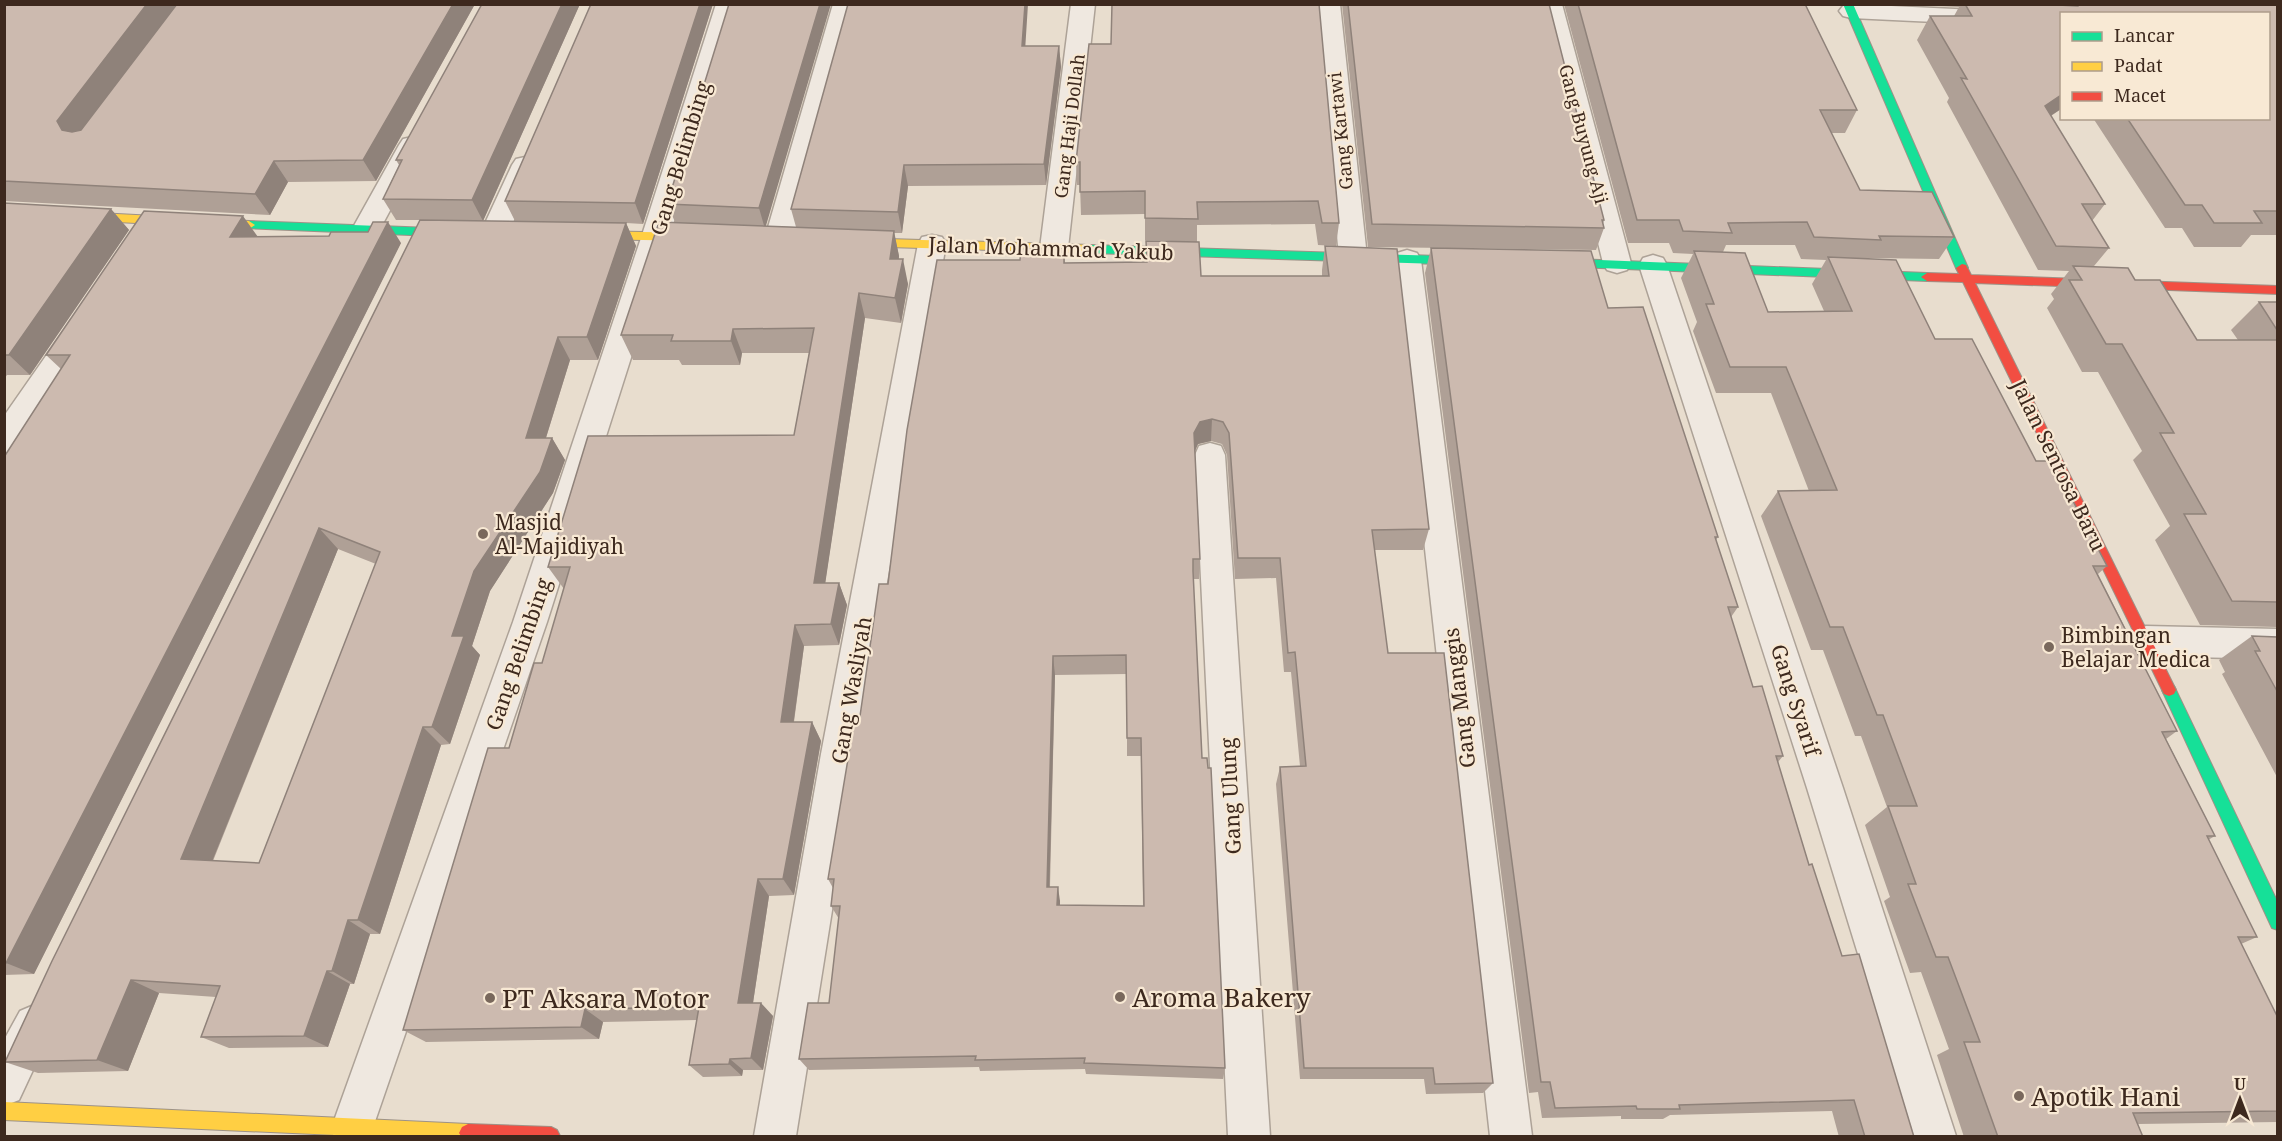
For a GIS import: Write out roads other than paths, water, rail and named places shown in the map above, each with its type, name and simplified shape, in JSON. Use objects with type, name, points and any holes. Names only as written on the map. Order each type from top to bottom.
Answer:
[{"type":"street","name":"Gang Belimbing","points":[[352,1129],[530,622],[656,235],[728,4]]},
{"type":"street","points":[[778,241],[845,4]]},
{"type":"street","name":"Gang Haji Dollah","points":[[1054,248],[1083,4]]},
{"type":"street","name":"Gang Kartawi","points":[[1328,4],[1353,257]]},
{"type":"street","name":"Gang Buyung Aji","points":[[1550,4],[1617,263]]},
{"type":"street","points":[[1849,8],[2060,21]]},
{"type":"street","name":"Jalan Sentosa Baru","points":[[1849,8],[1967,279],[2146,641],[2277,922]]},
{"type":"street","points":[[365,231],[422,128]]},
{"type":"street","points":[[4,212],[365,231],[488,234],[533,147]]},
{"type":"street","points":[[133,250],[152,221]]},
{"type":"street","points":[[407,264],[423,232]]},
{"type":"street","points":[[575,235],[712,238]]},
{"type":"street","name":"Jalan Mohammad Yakub","points":[[837,242],[1489,261]]},
{"type":"street","name":"Gang Wasliyah","points":[[775,1137],[839,754],[932,244]]},
{"type":"street","name":"Gang Manggis","points":[[1407,260],[1510,1137]]},
{"type":"street","points":[[1536,262],[1617,263],[2277,290]]},
{"type":"street","name":"Gang Syarif","points":[[1653,265],[1821,777],[1935,1137]]},
{"type":"street","points":[[4,441],[94,307]]},
{"type":"street","name":"Gang Ulung","points":[[1210,455],[1250,1137]]},
{"type":"street","points":[[2146,641],[2277,644]]},
{"type":"street","points":[[4,1085],[46,1000]]},
{"type":"street","points":[[4,1111],[551,1137]]},
{"type":"place","name":"Masjid Al-Majidiyah","points":[[483,534]]},
{"type":"place","name":"Bimbingan Belajar Medica","points":[[2049,647]]},
{"type":"place","name":"Aroma Bakery","points":[[1120,997]]},
{"type":"place","name":"PT Aksara Motor","points":[[490,998]]},
{"type":"place","name":"Apotik Hani","points":[[2019,1096]]}]
